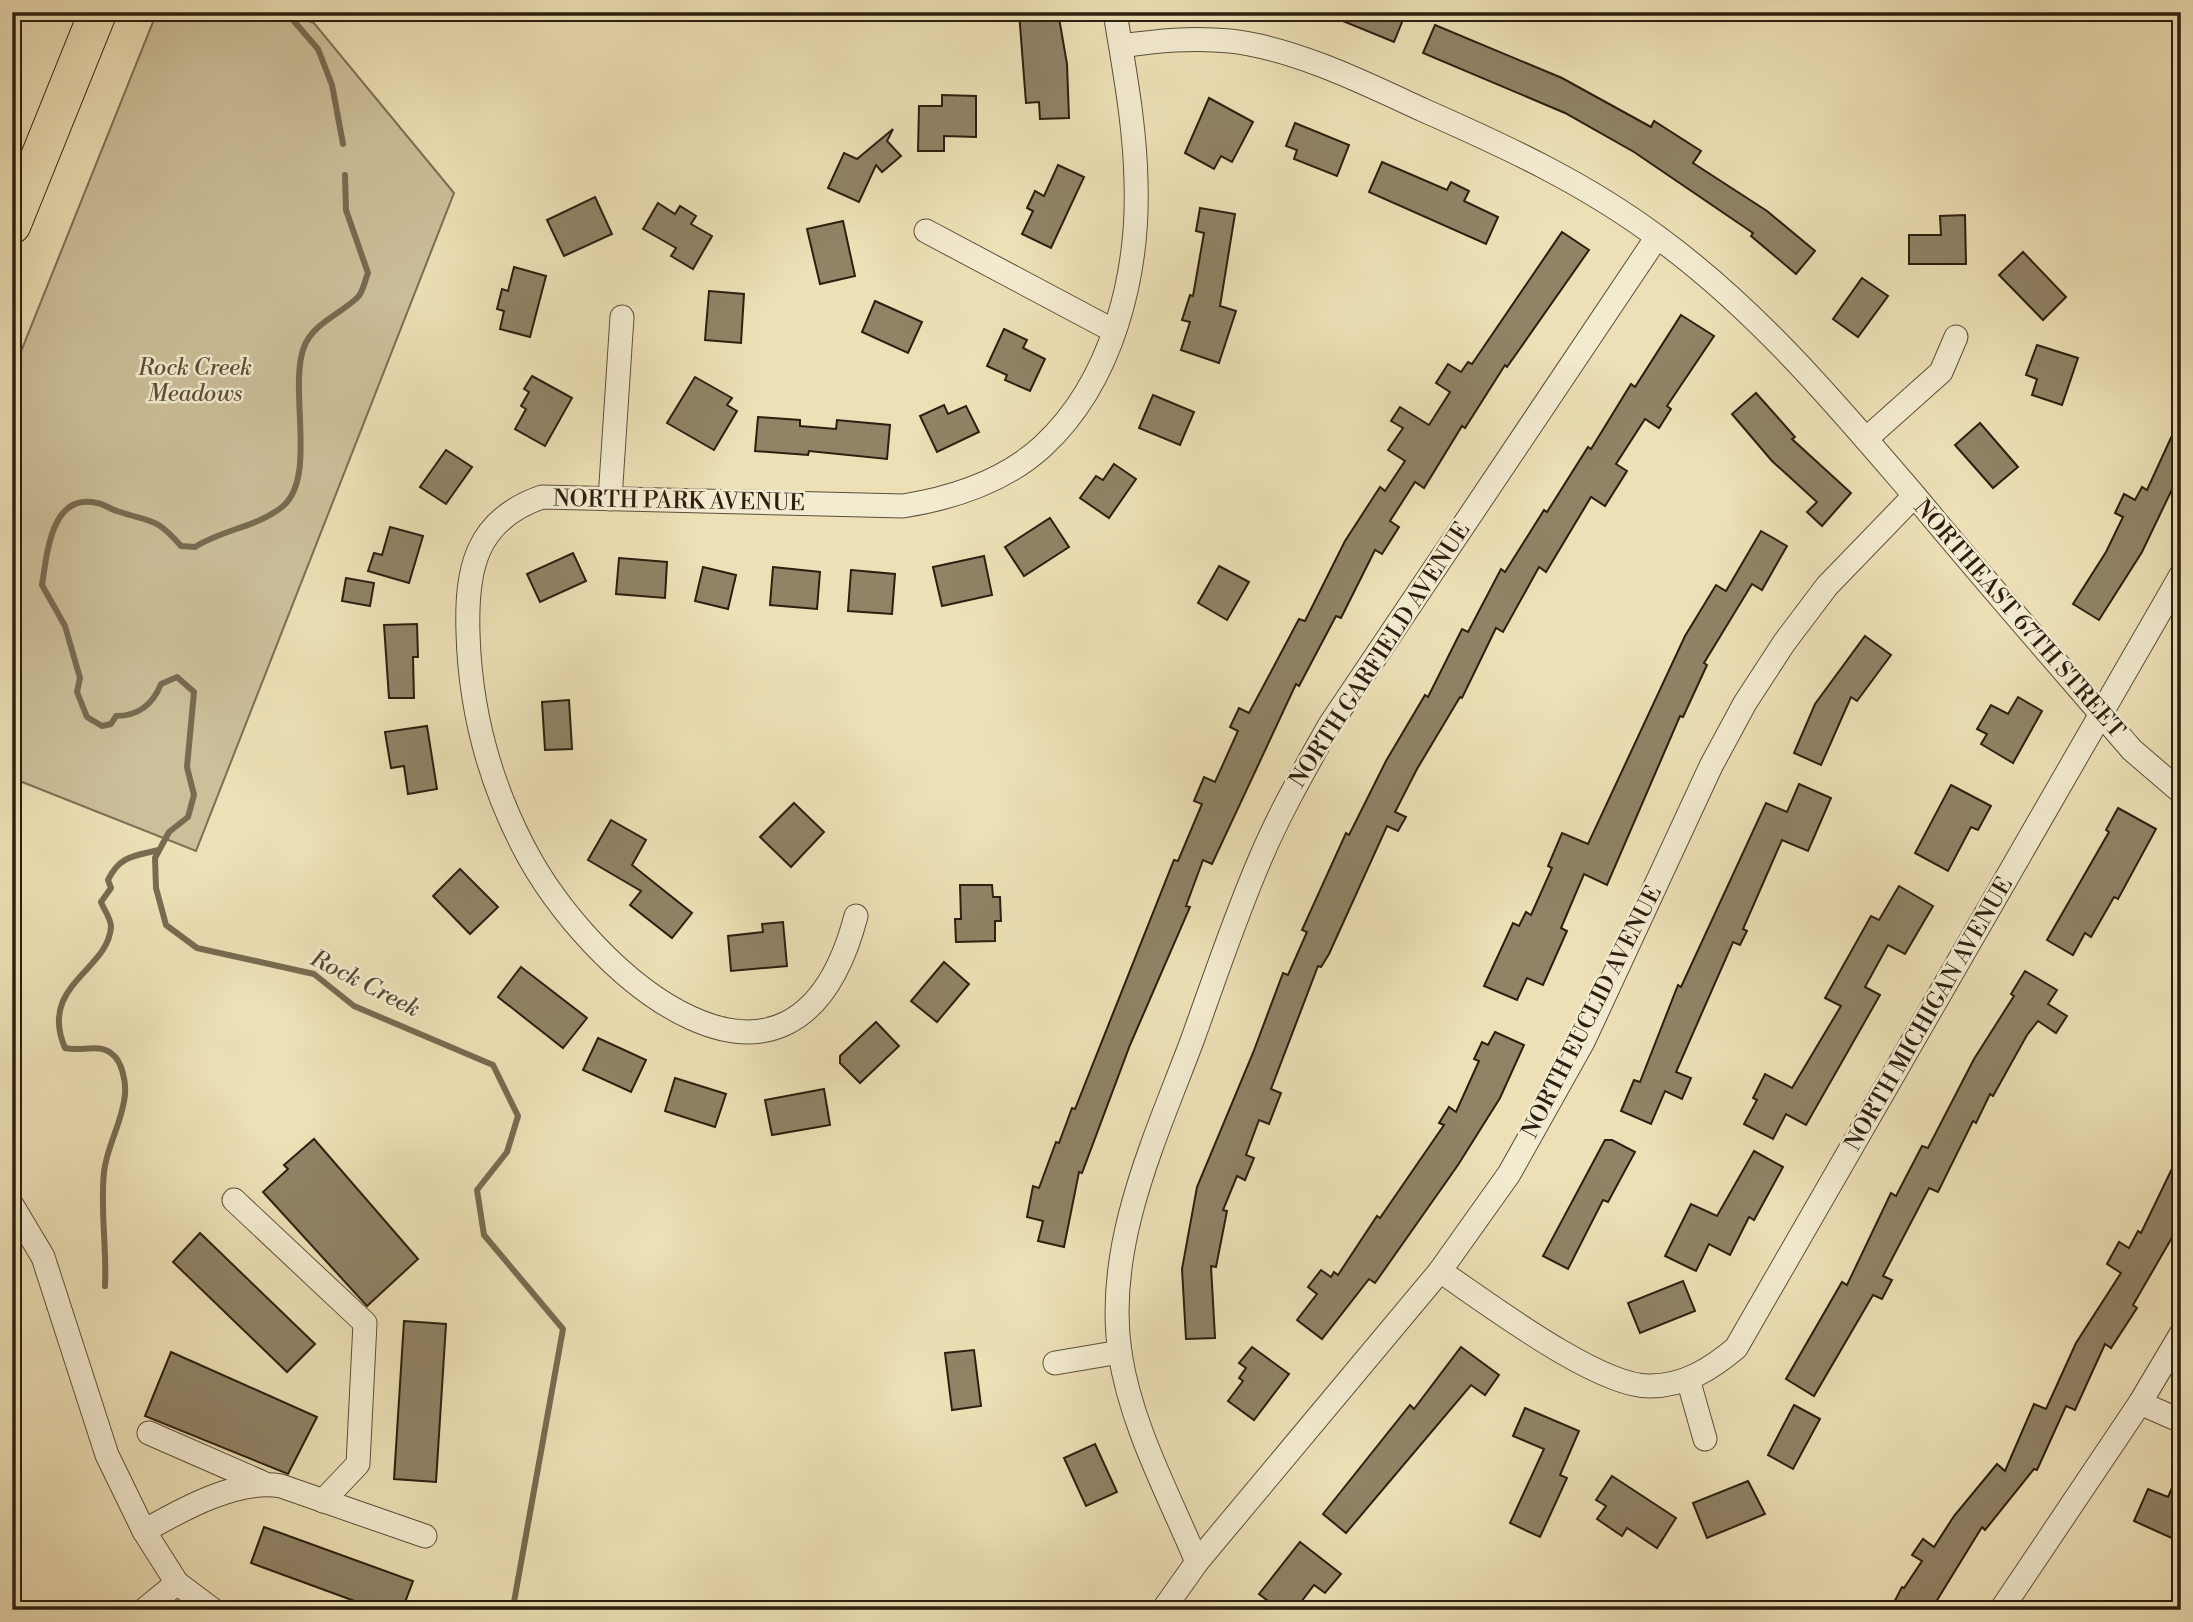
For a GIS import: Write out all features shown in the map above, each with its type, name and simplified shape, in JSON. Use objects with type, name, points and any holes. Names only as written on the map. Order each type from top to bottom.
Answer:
[{"type":"main road","points":[[12,225],[23,166],[98,12]]},
{"type":"street","name":"NORTH PARK AVENUE","points":[[856,916],[847,950],[818,1002],[801,1017],[760,1031],[733,1029],[682,1015],[646,992],[606,958],[575,924],[535,867],[503,804],[486,755],[475,706],[469,657],[470,574],[486,536],[516,508],[542,497],[903,506],[953,496],[985,484],[1043,446],[1085,392],[1114,331],[1131,266],[1136,184],[1133,122],[1115,12]]},
{"type":"street","name":"NORTHEAST 67TH STREET","points":[[1121,47],[1197,39],[1265,47],[1368,85],[1536,161],[1607,202],[1657,237],[1727,293],[1775,339],[1866,439],[2132,750],[2181,792]]},
{"type":"street","points":[[926,231],[1114,331]]},
{"type":"street","name":"NORTH GARFIELD AVENUE","points":[[1197,1562],[1144,1437],[1130,1396],[1120,1352],[1118,1291],[1124,1247],[1140,1182],[1238,914],[1293,790],[1329,726],[1657,237]]},
{"type":"street","points":[[610,499],[621,317]]},
{"type":"street","points":[[1866,439],[1941,372],[1956,337]]},
{"type":"street","name":"NORTH EUCLID AVENUE","points":[[1163,1610],[1197,1562],[1440,1271],[1509,1174],[1583,1042],[1711,766],[1745,703],[1784,643],[1828,586],[1914,496]]},
{"type":"street","name":"NORTH MICHIGAN AVENUE","points":[[1440,1271],[1588,1366],[1646,1387],[1688,1379],[1713,1367],[1745,1337],[2181,575]]},
{"type":"street","points":[[234,1200],[365,1323],[358,1464],[323,1500]]},
{"type":"street","points":[[12,1205],[43,1257],[107,1455],[144,1531],[177,1583],[213,1610]]},
{"type":"street","points":[[2001,1610],[2140,1403],[2181,1334]]},
{"type":"street","points":[[1055,1363],[1120,1352]]},
{"type":"street","points":[[1688,1379],[1705,1439]]},
{"type":"street","points":[[2140,1403],[2181,1421]]},
{"type":"street","points":[[149,1433],[261,1482],[323,1500],[425,1536]]},
{"type":"street","points":[[144,1531],[186,1507],[261,1482]]},
{"type":"street","points":[[144,1610],[177,1583]]},
{"type":"green space","name":"Rock Creek Meadows","points":[[157,12],[284,12],[314,23],[454,193],[196,851],[12,778],[12,374]]},
{"type":"building","points":[[1019,12],[1058,12],[1067,64],[1069,118],[1040,119],[1039,102],[1026,103]]},
{"type":"building","points":[[1321,12],[1406,12],[1394,42]]},
{"type":"building","points":[[1435,25],[1562,78],[1651,127],[1654,121],[1701,151],[1693,163],[1767,211],[1815,251],[1796,274],[1751,236],[1753,233],[1634,152],[1565,113],[1423,53]]},
{"type":"building","points":[[942,95],[976,96],[976,137],[944,136],[944,151],[918,151],[919,106],[942,106]]},
{"type":"building","points":[[1209,98],[1253,122],[1232,162],[1221,156],[1214,169],[1185,153]]},
{"type":"building","points":[[1295,123],[1349,145],[1337,176],[1294,159],[1297,150],[1286,146]]},
{"type":"building","points":[[893,129],[887,141],[901,156],[882,172],[876,165],[859,202],[828,188],[844,153],[857,159]]},
{"type":"building","points":[[1382,162],[1447,190],[1451,182],[1469,191],[1464,201],[1498,217],[1486,244],[1369,192]]},
{"type":"building","points":[[1058,165],[1084,177],[1051,248],[1022,234],[1033,211],[1027,208],[1035,191],[1044,196]]},
{"type":"building","points":[[595,197],[612,234],[564,256],[547,220]]},
{"type":"building","points":[[658,203],[675,214],[680,206],[696,216],[691,224],[712,236],[693,269],[671,256],[676,248],[643,229]]},
{"type":"building","points":[[1200,208],[1235,214],[1220,306],[1236,311],[1219,363],[1181,350],[1190,322],[1182,320],[1190,295],[1193,296],[1204,233],[1196,231]]},
{"type":"building","points":[[1965,215],[1966,264],[1909,264],[1909,235],[1941,235],[1940,216]]},
{"type":"building","points":[[843,221],[855,276],[820,284],[807,229]]},
{"type":"building","points":[[1562,232],[1589,250],[1507,367],[1505,365],[1465,428],[1462,426],[1424,488],[1415,482],[1390,521],[1399,527],[1382,554],[1375,550],[1341,618],[1336,616],[1299,686],[1296,684],[1212,864],[1203,860],[1186,906],[1190,907],[1130,1045],[1082,1173],[1079,1172],[1064,1247],[1038,1241],[1043,1221],[1027,1217],[1033,1186],[1039,1188],[1056,1142],[1059,1143],[1072,1108],[1075,1109],[1174,860],[1178,861],[1202,804],[1194,801],[1204,777],[1215,782],[1238,731],[1230,727],[1239,708],[1249,713],[1299,619],[1305,621],[1345,541],[1380,487],[1385,491],[1405,461],[1388,450],[1403,428],[1391,421],[1400,407],[1429,425],[1450,392],[1436,383],[1448,364],[1461,372],[1468,362],[1472,364]]},
{"type":"building","points":[[2023,252],[2066,297],[2043,320],[1999,275]]},
{"type":"building","points":[[514,267],[546,276],[530,337],[500,329],[504,311],[497,309],[502,289],[508,291]]},
{"type":"building","points":[[1862,278],[1888,296],[1858,337],[1833,319]]},
{"type":"building","points":[[709,291],[744,294],[741,343],[705,340]]},
{"type":"building","points":[[875,301],[922,322],[908,353],[862,332]]},
{"type":"building","points":[[1681,315],[1714,336],[1667,406],[1671,409],[1659,428],[1645,419],[1616,464],[1627,471],[1605,506],[1591,497],[1546,572],[1539,567],[1503,632],[1496,628],[1462,698],[1460,697],[1417,769],[1395,812],[1406,817],[1398,831],[1387,826],[1329,954],[1321,967],[1318,966],[1271,1089],[1281,1093],[1269,1124],[1259,1120],[1246,1155],[1254,1158],[1245,1180],[1237,1176],[1223,1210],[1227,1211],[1216,1267],[1211,1266],[1215,1338],[1186,1339],[1182,1269],[1197,1187],[1283,973],[1288,975],[1307,932],[1302,930],[1346,833],[1349,835],[1386,761],[1425,695],[1428,697],[1462,629],[1468,632],[1501,569],[1505,572],[1544,510],[1547,512],[1588,447],[1591,449],[1631,384],[1635,387]]},
{"type":"building","points":[[1004,329],[1027,340],[1023,348],[1045,359],[1030,391],[1005,380],[1007,375],[987,366]]},
{"type":"building","points":[[2037,345],[2078,358],[2062,405],[2032,395],[2037,379],[2026,375]]},
{"type":"building","points":[[532,376],[572,398],[545,446],[515,429],[526,409],[521,406],[529,392],[524,389]]},
{"type":"building","points":[[695,377],[732,398],[727,405],[737,411],[714,450],[667,423]]},
{"type":"building","points":[[1756,393],[1795,437],[1792,439],[1851,493],[1822,526],[1807,512],[1817,502],[1772,461],[1732,414]]},
{"type":"building","points":[[1153,395],[1194,412],[1180,445],[1139,428]]},
{"type":"building","points":[[944,405],[948,414],[966,406],[979,432],[937,452],[920,416]]},
{"type":"building","points":[[2181,416],[2181,483],[2176,481],[2142,552],[2099,620],[2073,604],[2106,552],[2123,517],[2115,513],[2124,494],[2135,500],[2142,487],[2147,490]]},
{"type":"building","points":[[758,417],[800,420],[800,426],[836,429],[837,420],[890,425],[887,459],[809,451],[808,455],[755,451]]},
{"type":"building","points":[[1980,423],[2018,467],[1993,488],[1955,445]]},
{"type":"building","points":[[446,450],[472,467],[446,504],[420,487]]},
{"type":"building","points":[[1114,464],[1136,479],[1109,518],[1080,498],[1096,476],[1103,480]]},
{"type":"building","points":[[1050,518],[1069,547],[1024,576],[1005,547]]},
{"type":"building","points":[[390,527],[423,536],[409,583],[368,571],[374,553],[382,555]]},
{"type":"building","points":[[1761,531],[1787,546],[1762,590],[1752,584],[1704,663],[1707,665],[1683,717],[1680,716],[1607,885],[1584,874],[1561,928],[1567,931],[1543,985],[1527,978],[1517,1000],[1484,986],[1513,923],[1519,926],[1526,912],[1531,915],[1552,868],[1548,866],[1562,833],[1588,844],[1685,636],[1716,585],[1726,591]]},
{"type":"building","points":[[573,553],[586,581],[540,602],[527,574]]},
{"type":"building","points":[[984,556],[992,595],[942,606],[933,567]]},
{"type":"building","points":[[619,558],[667,562],[665,598],[616,594]]},
{"type":"building","points":[[1219,566],[1249,582],[1227,620],[1198,603]]},
{"type":"building","points":[[703,567],[736,575],[728,609],[695,601]]},
{"type":"building","points":[[773,567],[820,572],[817,609],[770,605]]},
{"type":"building","points":[[851,570],[895,574],[892,614],[848,611]]},
{"type":"building","points":[[346,578],[374,583],[370,606],[342,601]]},
{"type":"building","points":[[417,624],[418,657],[413,657],[414,698],[389,698],[384,625]]},
{"type":"building","points":[[1865,636],[1891,655],[1857,701],[1851,697],[1821,765],[1794,753],[1815,704]]},
{"type":"building","points":[[2018,697],[2042,711],[2013,763],[1981,744],[1987,734],[1977,729],[1991,705],[2008,714]]},
{"type":"building","points":[[569,700],[572,749],[545,750],[542,702]]},
{"type":"building","points":[[427,726],[437,789],[408,794],[404,766],[391,768],[385,732]]},
{"type":"building","points":[[1799,784],[1831,798],[1808,851],[1782,840],[1743,929],[1747,931],[1740,945],[1733,942],[1676,1072],[1691,1078],[1682,1099],[1665,1091],[1651,1124],[1621,1111],[1634,1080],[1640,1082],[1678,985],[1681,987],[1766,803],[1787,812]]},
{"type":"building","points":[[1951,785],[1991,806],[1978,830],[1971,827],[1948,871],[1915,853]]},
{"type":"building","points":[[794,803],[824,832],[791,867],[760,837]]},
{"type":"building","points":[[2118,808],[2156,829],[2118,899],[2114,897],[2091,937],[2085,933],[2073,955],[2047,940],[2109,832],[2106,830]]},
{"type":"building","points":[[611,820],[646,840],[632,865],[692,913],[672,938],[630,905],[641,891],[588,860]]},
{"type":"building","points":[[460,869],[498,907],[470,934],[433,896]]},
{"type":"building","points":[[960,885],[992,885],[993,897],[1000,897],[1001,921],[995,921],[995,941],[956,942],[955,919],[961,919]]},
{"type":"building","points":[[1899,886],[1933,906],[1905,954],[1888,945],[1865,987],[1880,995],[1806,1125],[1786,1114],[1773,1139],[1744,1124],[1757,1100],[1753,1098],[1765,1074],[1792,1088],[1841,1006],[1825,998],[1871,916],[1879,920]]},
{"type":"building","points":[[783,922],[787,966],[731,971],[728,936],[763,932],[762,924]]},
{"type":"building","points":[[944,962],[969,984],[937,1022],[911,1001]]},
{"type":"building","points":[[521,967],[587,1018],[563,1048],[498,997]]},
{"type":"building","points":[[2025,971],[2057,990],[2048,1004],[2067,1016],[2056,1033],[2038,1021],[2027,1035],[1993,1096],[1990,1094],[1976,1123],[1973,1121],[1938,1192],[1929,1188],[1883,1276],[1892,1280],[1882,1299],[1873,1295],[1814,1396],[1786,1379],[1842,1282],[1847,1285],[1891,1193],[1896,1196],[1922,1146],[1928,1148],[1974,1059],[2014,996],[2011,994]]},
{"type":"building","points":[[876,1022],[899,1046],[860,1083],[840,1063],[840,1056]]},
{"type":"building","points":[[1495,1032],[1524,1045],[1500,1098],[1458,1165],[1375,1283],[1369,1279],[1322,1339],[1297,1320],[1317,1294],[1308,1287],[1321,1270],[1331,1277],[1334,1272],[1338,1275],[1377,1216],[1380,1218],[1444,1125],[1439,1123],[1449,1107],[1456,1112],[1479,1061],[1474,1059],[1482,1042],[1488,1045]]},
{"type":"building","points":[[598,1038],[646,1060],[631,1092],[583,1070]]},
{"type":"building","points":[[675,1078],[726,1094],[715,1127],[665,1111]]},
{"type":"building","points":[[824,1089],[830,1125],[772,1135],[765,1100]]},
{"type":"building","points":[[314,1139],[418,1259],[367,1306],[263,1192],[288,1169],[284,1165]]},
{"type":"building","points":[[1605,1140],[1612,1140],[1635,1152],[1608,1202],[1603,1200],[1568,1269],[1543,1256]]},
{"type":"building","points":[[2181,1150],[2181,1222],[2133,1305],[2137,1308],[2111,1348],[2105,1344],[2075,1410],[2066,1406],[2037,1470],[2034,1469],[1985,1530],[1982,1527],[1931,1610],[1890,1610],[1902,1587],[1904,1588],[1922,1561],[1912,1555],[1923,1539],[1934,1547],[1954,1516],[1997,1464],[2005,1471],[2034,1404],[2046,1409],[2076,1343],[2121,1273],[2107,1264],[2119,1242],[2129,1248],[2138,1231],[2141,1233]]},
{"type":"building","points":[[1754,1151],[1783,1167],[1754,1220],[1749,1217],[1730,1255],[1709,1244],[1696,1271],[1665,1256],[1691,1204],[1717,1216]]},
{"type":"building","points":[[200,1233],[315,1344],[287,1372],[173,1262]]},
{"type":"building","points":[[1683,1281],[1695,1311],[1640,1333],[1628,1303]]},
{"type":"building","points":[[404,1321],[446,1324],[436,1482],[394,1479]]},
{"type":"building","points":[[1252,1347],[1289,1374],[1254,1420],[1228,1401],[1243,1381],[1239,1378],[1246,1368],[1239,1363]]},
{"type":"building","points":[[1461,1347],[1499,1375],[1485,1395],[1471,1385],[1346,1533],[1323,1514],[1410,1405],[1414,1409]]},
{"type":"building","points":[[974,1350],[981,1406],[952,1410],[945,1353]]},
{"type":"building","points":[[171,1352],[317,1417],[288,1474],[145,1416]]},
{"type":"building","points":[[1794,1405],[1820,1419],[1793,1469],[1768,1455]]},
{"type":"building","points":[[1525,1408],[1579,1431],[1560,1475],[1567,1478],[1540,1537],[1510,1523],[1544,1449],[1513,1436]]},
{"type":"building","points":[[1095,1444],[1117,1492],[1086,1506],[1064,1458]]},
{"type":"building","points":[[2181,1468],[2181,1529],[2176,1540],[2134,1521],[2148,1489],[2168,1497]]},
{"type":"building","points":[[1612,1476],[1676,1518],[1657,1548],[1627,1528],[1622,1536],[1597,1519],[1606,1506],[1596,1500]]},
{"type":"building","points":[[1748,1481],[1765,1514],[1707,1538],[1693,1503]]},
{"type":"building","points":[[264,1527],[413,1581],[402,1610],[379,1610],[251,1563]]},
{"type":"building","points":[[1300,1542],[1341,1574],[1325,1593],[1314,1585],[1295,1610],[1280,1610],[1259,1594]]},
{"type":"waterway","name":"Rock Creek","points":[[286,12],[318,49],[332,85],[343,144]]},
{"type":"waterway","name":"Rock Creek","points":[[345,175],[346,210],[368,273],[358,297],[314,331],[304,347],[299,386],[301,455],[293,494],[272,514],[195,547],[181,546],[159,525],[152,522],[100,504],[82,502],[70,507],[54,528],[42,585],[65,626],[80,678],[77,692],[87,717],[102,726],[111,724],[116,716],[131,714],[144,708],[161,684],[177,677],[194,692],[187,767],[194,795],[188,817],[169,832],[155,858],[156,888],[166,925],[197,948],[314,974],[354,1006],[493,1065],[518,1116],[507,1152],[477,1190],[484,1235],[563,1329],[514,1602],[506,1610]]},
{"type":"waterway","points":[[105,1286],[104,1172],[124,1104],[124,1078],[115,1057],[107,1051],[96,1048],[65,1048],[59,1027],[60,1009],[67,994],[99,956],[107,942],[111,924],[101,902],[111,888],[108,880],[123,861],[159,850]]}]
